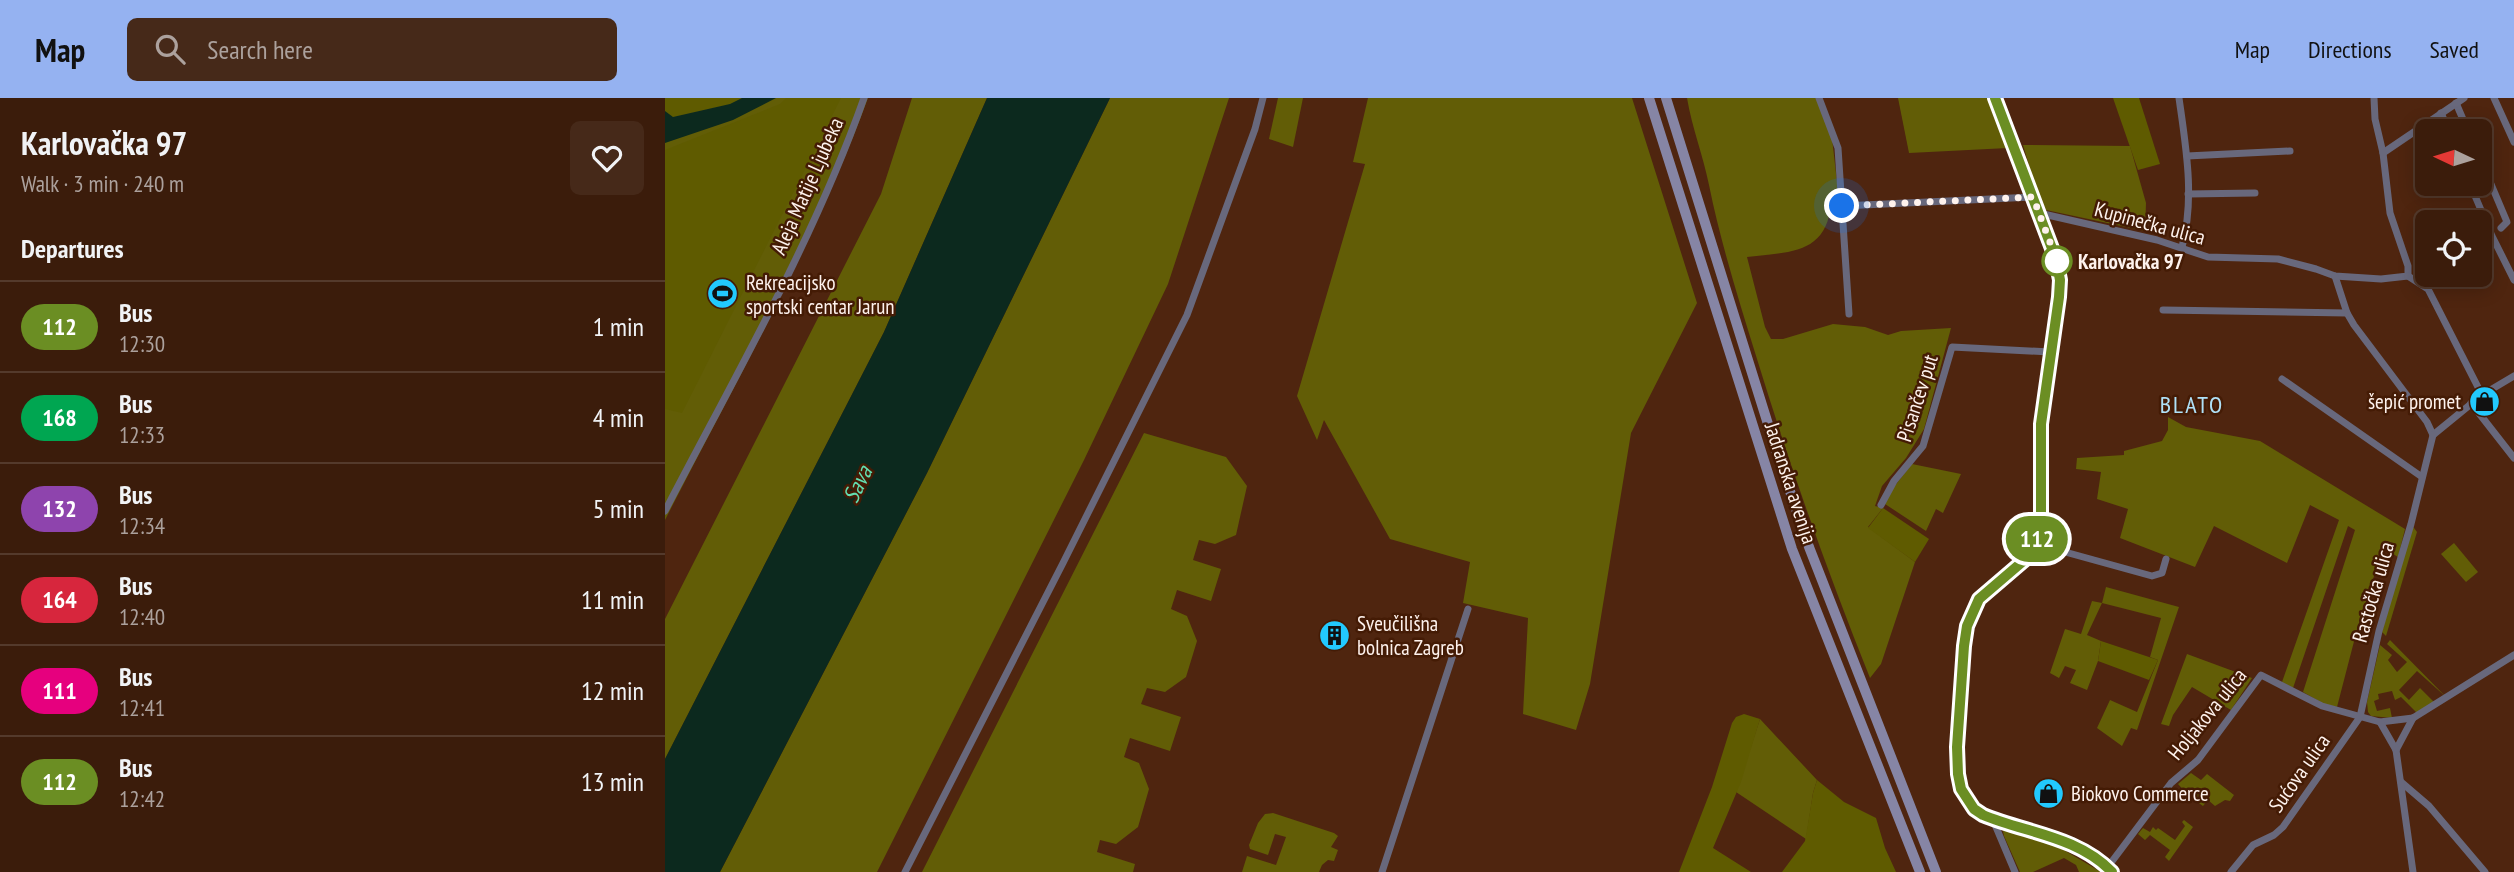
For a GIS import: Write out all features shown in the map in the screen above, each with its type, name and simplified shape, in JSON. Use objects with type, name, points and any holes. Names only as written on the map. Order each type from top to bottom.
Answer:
[{"type":"main road","name":"Jadranska avenija","points":[[1649,98],[1792,549],[1920,872]]},
{"type":"main road","name":"Jadranska avenija","points":[[1666,98],[1809,547],[1936,872]]},
{"type":"street","name":"Aleja Matije Ljubeka","points":[[665,511],[806,238],[834,175],[863,98]]},
{"type":"street","points":[[905,872],[1187,315],[1255,129],[1263,98]]},
{"type":"street","points":[[1819,98],[1838,148],[1849,314]]},
{"type":"street","points":[[1996,98],[2056,259],[2060,280],[2041,424],[2041,528],[2028,557],[1979,599],[1971,614],[1966,633],[1958,733],[1958,774],[1961,789],[1968,801],[1983,815],[2061,840],[2079,848],[2109,870]]},
{"type":"street","points":[[2179,98],[2187,156],[2188,194],[2188,219],[2182,247]]},
{"type":"street","points":[[2374,98],[2391,213],[2408,266],[2408,276],[2428,289],[2482,395]]},
{"type":"street","points":[[2383,153],[2464,98]]},
{"type":"street","points":[[2494,98],[2514,142]]},
{"type":"street","points":[[2456,103],[2463,119]]},
{"type":"street","points":[[2441,113],[2444,119]]},
{"type":"street","points":[[2187,156],[2290,151]]},
{"type":"street","points":[[2492,186],[2507,222],[2501,228]]},
{"type":"street","points":[[2188,194],[2255,193]]},
{"type":"street","points":[[2475,196],[2514,280]]},
{"type":"street","points":[[1842,206],[2033,197]]},
{"type":"street","name":"Kupinečka ulica","points":[[2039,213],[2182,247],[2208,257],[2291,262],[2335,276],[2381,279],[2408,276]]},
{"type":"street","points":[[2335,276],[2347,313],[2374,354],[2427,422],[2433,435],[2471,403],[2514,376]]},
{"type":"street","points":[[2163,310],[2347,313]]},
{"type":"street","name":"Pisančev put","points":[[1881,505],[1894,481],[1923,446],[1952,346],[2050,352]]},
{"type":"street","points":[[2282,379],[2422,477]]},
{"type":"street","points":[[2471,403],[2514,458]]},
{"type":"street","name":"Rastočka ulica","points":[[2360,716],[2379,631],[2433,435]]},
{"type":"street","points":[[2036,544],[2152,576],[2162,573],[2166,559]]},
{"type":"street","points":[[1382,872],[1468,609]]},
{"type":"street","points":[[2414,872],[2396,750],[2380,722],[2413,718],[2514,655]]},
{"type":"street","name":"Holjakova ulica","points":[[2109,870],[2171,783],[2198,760],[2261,675],[2322,706],[2380,722]]},
{"type":"street","name":"Sućova ulica","points":[[2231,872],[2253,845],[2274,835],[2283,827],[2360,716]]},
{"type":"street","points":[[2396,750],[2413,718]]},
{"type":"street","points":[[2401,782],[2429,806],[2485,872]]},
{"type":"street","points":[[1993,820],[2015,872]]},
{"type":"shaded area","name":"Rekreacijsko sportski centar Jarun","points":[[665,98],[868,98],[847,153],[799,259],[665,520]]},
{"type":"shaded area","points":[[665,98],[742,98],[730,104],[673,117],[665,111]]},
{"type":"shaded area","name":"Rekreacijsko sportski centar Jarun","points":[[786,98],[841,98],[682,413],[665,409],[665,150],[780,104]]},
{"type":"shaded area","points":[[912,98],[987,98],[884,332],[665,759],[665,619],[881,194]]},
{"type":"shaded area","points":[[1110,98],[1229,98],[1168,284],[1084,460],[877,872],[720,872],[927,473]]},
{"type":"shaded area","points":[[1278,98],[1303,98],[1293,147],[1269,139]]},
{"type":"shaded area","points":[[1368,98],[1632,98],[1697,303],[1631,433],[1590,684],[1576,730],[1523,714],[1528,618],[1463,603],[1470,562],[1390,539],[1324,420],[1317,440],[1297,396],[1365,164],[1353,162]]},
{"type":"shaded area","points":[[1687,98],[1816,98],[1832,138],[1839,200],[1831,203],[1822,233],[1803,248],[1747,257],[1765,327],[1771,339],[1783,339],[1833,324],[1865,327],[1888,335],[1901,331],[1951,328],[1924,429],[1906,458],[1882,486],[1875,506],[1883,508],[1868,527],[1915,562],[1881,664],[1870,678],[1810,520],[1770,399],[1725,251]]},
{"type":"shaded area","points":[[1898,98],[1990,98],[2008,148],[1909,153]]},
{"type":"shaded area","points":[[2113,98],[2139,98],[2160,164],[2138,170]]},
{"type":"shaded area","points":[[2023,145],[2130,146],[2146,203],[2145,231],[2046,210],[2036,189]]},
{"type":"shaded area","points":[[2168,417],[2186,427],[2260,441],[2405,529],[2398,557],[2383,548],[2358,626],[2337,707],[2324,704],[2303,692],[2355,530],[2348,526],[2293,688],[2282,682],[2339,520],[2310,505],[2287,563],[2214,526],[2195,567],[2120,538],[2128,509],[2097,499],[2101,472],[2076,469],[2077,458],[2124,455],[2124,451],[2162,441],[2168,430]]},
{"type":"shaded area","points":[[1144,433],[1226,457],[1247,486],[1236,535],[1215,544],[1199,540],[1193,560],[1221,569],[1211,601],[1177,590],[1171,609],[1187,616],[1197,641],[1186,677],[1165,692],[1147,688],[1141,704],[1181,717],[1170,751],[1130,738],[1124,757],[1139,763],[1149,789],[1138,827],[1116,844],[1100,840],[1097,852],[1135,864],[1133,872],[922,872]]},
{"type":"shaded area","points":[[1912,464],[1961,474],[1943,513],[1936,509],[1926,531],[1885,504],[1893,488]]},
{"type":"shaded area","points":[[1883,508],[1929,539],[1915,562],[1868,528]]},
{"type":"shaded area","points":[[2411,524],[2417,532],[2386,636],[2382,632]]},
{"type":"shaded area","points":[[2454,543],[2478,572],[2466,582],[2441,554]]},
{"type":"shaded area","points":[[2106,587],[2179,607],[2137,730],[2131,728],[2122,746],[2097,728],[2110,700],[2137,712],[2158,660],[2150,657],[2161,618],[2102,603]]},
{"type":"shaded area","points":[[2092,601],[2102,603],[2087,635],[2101,641],[2098,661],[2087,690],[2070,683],[2076,670],[2065,666],[2059,678],[2050,673],[2065,629],[2081,634]]},
{"type":"shaded area","points":[[2390,640],[2446,697],[2417,671],[2399,690],[2409,700],[2420,688],[2435,703],[2417,713],[2401,697],[2395,700],[2392,691],[2378,694],[2379,699],[2374,701],[2377,711],[2390,708],[2392,718],[2371,716],[2367,702],[2380,645],[2392,655],[2388,660],[2397,672],[2407,662],[2387,644]]},
{"type":"shaded area","points":[[2101,641],[2158,660],[2149,680],[2098,661]]},
{"type":"shaded area","points":[[2187,654],[2252,678],[2231,710],[2192,687],[2173,715],[2169,726],[2161,724]]},
{"type":"shaded area","points":[[1744,714],[1760,719],[1741,782],[1713,848],[1751,872],[1679,872],[1712,787],[1732,723],[1736,717]]},
{"type":"shaded area","points":[[1760,719],[1817,780],[1806,839],[1736,792]]},
{"type":"shaded area","points":[[2191,773],[2201,780],[2207,774],[2234,795],[2230,801],[2225,800],[2215,806],[2208,800],[2203,806],[2178,784]]},
{"type":"shaded area","points":[[1817,780],[1844,802],[1876,818],[1896,872],[1782,872],[1805,841]]},
{"type":"shaded area","points":[[1273,813],[1338,836],[1331,847],[1338,850],[1334,861],[1328,860],[1319,872],[1242,872],[1247,856],[1276,865],[1286,837],[1275,834],[1268,855],[1250,849],[1249,845],[1258,823],[1265,814]]},
{"type":"shaded area","points":[[2184,820],[2193,827],[2169,861],[2165,857],[2170,850],[2150,835],[2145,840],[2138,834],[2143,828],[2150,832],[2153,827],[2175,840],[2185,826],[2182,822]]},
{"type":"shaded area","points":[[2003,831],[2057,846],[2101,872],[2079,872],[2076,865],[2064,858],[2033,872],[2020,872],[2004,836]]},
{"type":"water","points":[[742,98],[776,98],[733,120],[665,143],[665,111],[673,117],[730,104]]},
{"type":"water","name":"Sava","points":[[987,98],[1110,98],[927,473],[720,872],[665,872],[665,759],[884,332]]},
{"type":"bus line","name":"112","points":[[1995,98],[2056,259],[2060,280],[2041,424],[2041,528],[2028,557],[1979,599],[1971,614],[1964,646],[1959,706],[1958,774],[1961,789],[1968,801],[1983,815],[2061,840],[2079,848],[2112,872]]},
{"type":"place","name":"Karlovačka 97","points":[[2057,261]]},
{"type":"place","name":"Rekreacijsko sportski centar Jarun","points":[[723,294]]},
{"type":"place","name":"šepić promet","points":[[2484,401]]},
{"type":"place","name":"Sveučilišna bolnica Zagreb","points":[[1334,635]]},
{"type":"place","name":"Biokovo Commerce","points":[[2048,793]]},
{"type":"district","name":"BLATO","points":[[2192,404]]},
{"type":"route","points":[[1842,206],[2033,197],[2057,261]]}]
